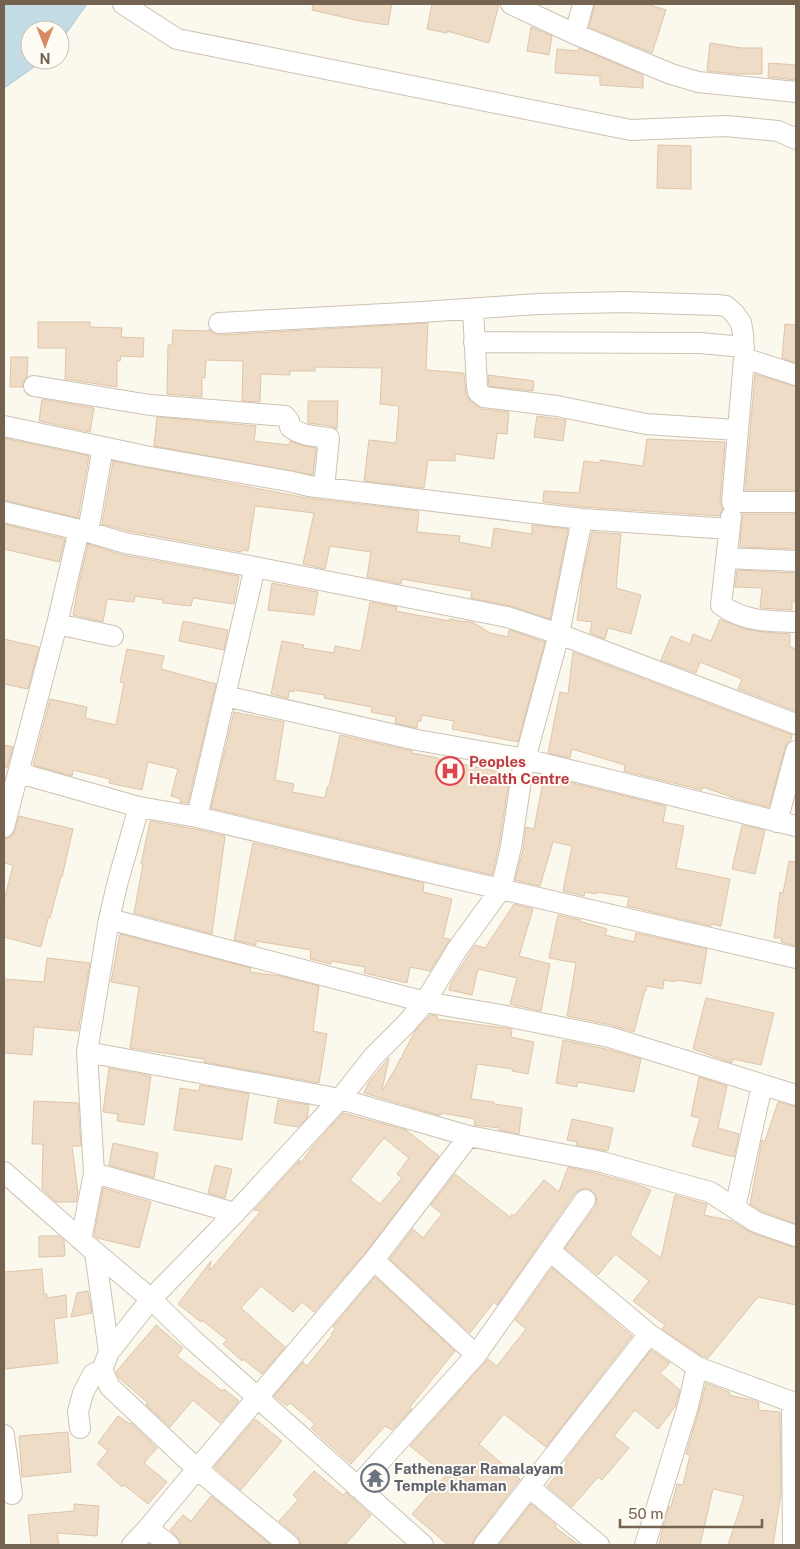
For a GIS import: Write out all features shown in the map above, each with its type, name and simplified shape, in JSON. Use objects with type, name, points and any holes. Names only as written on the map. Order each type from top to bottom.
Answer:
[{"type":"street","points":[[123,4],[177,39],[565,118],[631,130],[726,126],[778,131],[796,139]]},
{"type":"street","points":[[510,4],[575,34],[672,74],[698,82],[796,92]]},
{"type":"street","points":[[575,34],[583,4]]},
{"type":"street","points":[[219,324],[538,304],[624,302],[726,306],[741,322],[744,352],[732,502],[721,605],[733,613],[756,620],[796,622]]},
{"type":"street","points":[[473,309],[477,387],[478,392],[484,397],[557,406],[646,424],[737,430]]},
{"type":"street","points":[[474,342],[700,343],[744,352],[796,374]]},
{"type":"street","points":[[34,386],[150,405],[285,416],[289,421],[290,427],[295,432],[309,436],[329,438],[324,488]]},
{"type":"street","points":[[4,426],[144,456],[324,488],[582,519],[729,530]]},
{"type":"street","points":[[4,827],[83,531],[103,447]]},
{"type":"street","points":[[732,502],[796,502]]},
{"type":"street","points":[[4,512],[125,543],[507,617],[559,634],[796,724]]},
{"type":"street","points":[[80,1428],[78,1412],[83,1393],[93,1374],[105,1361],[151,1299],[235,1213],[340,1099],[373,1057],[425,1002],[458,948],[501,889],[511,847],[525,759],[559,634],[582,519]]},
{"type":"street","points":[[726,558],[796,561]]},
{"type":"street","points":[[197,817],[255,567]]},
{"type":"street","points":[[57,624],[113,636]]},
{"type":"street","points":[[225,696],[417,740],[525,759],[787,824],[796,751]]},
{"type":"street","points":[[19,774],[139,807],[197,817],[796,958]]},
{"type":"street","points":[[139,807],[109,919],[87,1052],[94,1173],[88,1246],[110,1387],[197,1469],[289,1545]]},
{"type":"street","points":[[109,919],[425,1002],[609,1037],[796,1096]]},
{"type":"street","points":[[87,1052],[340,1099],[469,1136],[611,1165],[710,1192],[756,1222],[796,1236]]},
{"type":"street","points":[[736,1208],[762,1085]]},
{"type":"street","points":[[132,1545],[374,1260],[469,1136]]},
{"type":"street","points":[[4,1172],[151,1299],[423,1545]]},
{"type":"street","points":[[94,1173],[235,1213]]},
{"type":"street","points":[[357,1487],[476,1355],[586,1200]]},
{"type":"street","points":[[550,1250],[649,1334],[697,1367],[792,1402],[793,1545]]},
{"type":"street","points":[[374,1260],[476,1355]]},
{"type":"street","points":[[484,1545],[649,1334]]},
{"type":"street","points":[[645,1545],[688,1406],[697,1367]]},
{"type":"street","points":[[4,1435],[12,1494]]},
{"type":"street","points":[[529,1487],[599,1545]]},
{"type":"street","points":[[148,1528],[169,1545]]},
{"type":"water","points":[[4,4],[87,4],[70,28],[70,20],[20,20],[20,70],[30,70],[4,88]]},
{"type":"building","points":[[313,4],[392,4],[388,25],[312,10]]},
{"type":"building","points":[[432,4],[499,4],[489,43],[447,31],[447,33],[427,29]]},
{"type":"building","points":[[595,4],[647,4],[666,10],[652,53],[589,27]]},
{"type":"building","points":[[531,27],[552,36],[549,55],[527,51]]},
{"type":"building","points":[[710,43],[741,48],[762,48],[762,74],[707,71]]},
{"type":"building","points":[[579,48],[643,75],[643,88],[600,85],[600,76],[555,73],[557,49],[578,51]]},
{"type":"building","points":[[769,63],[796,65],[796,80],[768,77]]},
{"type":"building","points":[[658,145],[691,146],[691,189],[657,188]]},
{"type":"building","points":[[38,322],[90,322],[90,327],[122,328],[121,337],[144,338],[143,357],[121,356],[120,361],[117,361],[117,387],[65,379],[66,348],[38,348]]},
{"type":"building","points":[[428,323],[426,370],[464,373],[466,394],[470,401],[482,409],[509,412],[507,434],[497,433],[494,459],[455,454],[455,461],[428,460],[424,488],[364,481],[369,440],[396,443],[399,406],[380,404],[382,368],[315,367],[315,371],[290,371],[290,375],[261,374],[260,402],[242,401],[243,361],[206,360],[205,378],[202,377],[202,397],[167,394],[168,345],[172,345],[173,330],[209,331],[209,329],[213,333],[220,335]]},
{"type":"building","points":[[785,324],[796,325],[796,363],[782,358]]},
{"type":"building","points":[[11,357],[28,357],[27,377],[22,384],[23,387],[10,387]]},
{"type":"building","points":[[755,374],[796,387],[796,490],[745,490]]},
{"type":"building","points":[[488,375],[534,381],[533,391],[489,386]]},
{"type":"building","points":[[42,399],[94,408],[90,432],[39,421]]},
{"type":"building","points":[[308,401],[338,401],[337,429],[331,426],[308,423]]},
{"type":"building","points":[[537,416],[566,420],[563,441],[534,437]]},
{"type":"building","points":[[157,417],[256,426],[254,441],[289,445],[290,441],[316,448],[313,475],[154,446]]},
{"type":"building","points":[[4,438],[89,456],[78,518],[4,500]]},
{"type":"building","points":[[647,439],[725,442],[720,501],[723,509],[719,516],[583,507],[543,502],[544,491],[579,493],[584,461],[600,463],[600,460],[643,466]]},
{"type":"building","points":[[113,461],[307,498],[419,511],[417,532],[460,536],[459,542],[491,548],[494,528],[532,534],[532,525],[568,529],[550,619],[511,606],[471,598],[472,591],[402,579],[401,584],[367,577],[371,552],[330,546],[325,569],[303,564],[314,513],[255,506],[248,551],[242,550],[241,552],[128,531],[102,524]]},
{"type":"building","points":[[742,514],[796,514],[796,549],[740,547]]},
{"type":"building","points":[[4,524],[65,539],[59,562],[4,549]]},
{"type":"building","points":[[592,532],[621,534],[616,588],[641,595],[631,634],[608,628],[605,639],[590,633],[592,622],[577,620],[583,573]]},
{"type":"building","points":[[88,544],[123,555],[239,576],[234,604],[193,598],[191,606],[163,603],[163,600],[135,596],[134,602],[107,599],[103,622],[73,615]]},
{"type":"building","points":[[737,570],[796,573],[796,602],[792,601],[792,610],[760,608],[762,588],[735,587]]},
{"type":"building","points":[[272,583],[318,592],[314,615],[268,610]]},
{"type":"building","points":[[370,602],[397,607],[396,611],[449,621],[449,619],[474,623],[490,633],[508,637],[509,630],[545,642],[518,742],[452,729],[454,721],[422,715],[421,721],[418,721],[417,728],[395,723],[396,717],[371,712],[372,707],[324,698],[325,695],[294,690],[294,692],[289,691],[288,698],[271,694],[282,641],[304,645],[303,648],[334,653],[335,646],[361,651]]},
{"type":"building","points":[[720,619],[745,629],[790,634],[790,647],[796,649],[796,711],[738,689],[742,679],[700,662],[696,673],[661,660],[671,636],[690,644],[693,634],[711,641]]},
{"type":"building","points":[[183,621],[228,630],[224,650],[179,641]]},
{"type":"building","points":[[4,639],[39,647],[28,689],[4,684]]},
{"type":"building","points":[[127,649],[164,656],[161,669],[216,684],[188,803],[180,802],[181,799],[171,796],[178,769],[148,762],[142,790],[109,783],[110,779],[73,770],[72,776],[33,765],[50,699],[87,707],[85,718],[116,725],[124,683],[120,682]]},
{"type":"building","points":[[573,652],[792,735],[785,748],[769,807],[740,800],[703,787],[702,790],[624,771],[625,765],[572,749],[570,758],[548,753],[560,692],[568,694]]},
{"type":"building","points":[[234,712],[284,722],[275,780],[294,784],[292,792],[325,798],[340,735],[510,774],[499,845],[492,875],[211,808]]},
{"type":"building","points":[[4,745],[13,747],[7,768],[4,767]]},
{"type":"building","points":[[544,776],[666,806],[663,822],[684,826],[676,868],[730,879],[721,926],[711,924],[711,926],[627,906],[629,897],[596,892],[596,894],[585,892],[584,896],[563,891],[572,846],[553,842],[540,886],[515,880],[523,850],[526,827],[534,829]]},
{"type":"building","points":[[19,816],[73,829],[62,877],[50,918],[48,918],[41,947],[4,937],[4,901],[13,865],[4,863],[4,839],[13,835]]},
{"type":"building","points":[[150,821],[225,836],[212,934],[134,913]]},
{"type":"building","points":[[742,825],[765,830],[755,874],[732,869]]},
{"type":"building","points":[[253,843],[424,883],[423,892],[452,899],[443,938],[450,939],[430,971],[410,967],[407,983],[364,973],[365,967],[331,961],[331,964],[310,959],[311,950],[256,941],[256,945],[234,940]]},
{"type":"building","points":[[789,861],[796,862],[796,946],[781,942],[782,938],[774,938],[780,892],[783,893]]},
{"type":"building","points":[[514,904],[533,909],[519,956],[550,964],[541,1011],[510,1004],[517,978],[478,969],[472,995],[449,990],[451,983],[475,945],[485,948]]},
{"type":"building","points":[[558,915],[607,929],[605,935],[634,942],[636,933],[707,949],[701,984],[664,980],[663,989],[647,986],[634,1032],[567,1016],[576,963],[549,958]]},
{"type":"building","points":[[120,934],[251,968],[250,972],[280,976],[319,986],[313,1031],[327,1034],[319,1083],[204,1062],[204,1059],[130,1048],[139,987],[111,982]]},
{"type":"building","points":[[47,958],[90,963],[78,1031],[34,1027],[32,1055],[4,1053],[4,979],[44,982]]},
{"type":"building","points":[[706,998],[774,1013],[761,1065],[733,1059],[732,1063],[693,1049]]},
{"type":"building","points":[[430,1015],[437,1016],[437,1019],[512,1029],[511,1037],[534,1042],[528,1074],[512,1071],[513,1069],[477,1064],[471,1099],[522,1108],[519,1134],[499,1130],[499,1128],[474,1125],[475,1119],[441,1113],[441,1115],[438,1115],[364,1093],[369,1082],[389,1058],[383,1090],[415,1031]]},
{"type":"building","points":[[563,1040],[641,1059],[634,1092],[578,1082],[577,1087],[556,1083]]},
{"type":"building","points":[[109,1068],[151,1076],[144,1125],[117,1121],[118,1114],[103,1112]]},
{"type":"building","points":[[699,1077],[727,1086],[718,1128],[739,1134],[734,1157],[692,1146],[700,1118],[691,1116]]},
{"type":"building","points":[[200,1085],[249,1094],[242,1140],[174,1130],[180,1088],[199,1091]]},
{"type":"building","points":[[278,1100],[309,1105],[307,1118],[298,1127],[274,1123]]},
{"type":"building","points":[[34,1101],[78,1103],[81,1146],[72,1146],[78,1193],[76,1202],[56,1202],[42,1189],[43,1144],[32,1144]]},
{"type":"building","points":[[778,1102],[796,1107],[796,1224],[761,1211],[750,1204],[762,1140],[765,1141]]},
{"type":"building","points":[[343,1113],[406,1130],[439,1156],[365,1253],[314,1312],[302,1302],[293,1312],[261,1286],[241,1308],[285,1347],[262,1374],[243,1359],[242,1361],[223,1344],[227,1340],[178,1304],[211,1261],[209,1271],[261,1211],[254,1210],[300,1160],[299,1165]],"holes":[[[384,1138],[409,1158],[397,1174],[402,1178],[380,1204],[350,1180]]]},
{"type":"building","points":[[572,1119],[613,1128],[608,1151],[576,1145],[577,1142],[567,1140]]},
{"type":"building","points":[[113,1143],[158,1153],[154,1178],[109,1165]]},
{"type":"building","points":[[215,1165],[232,1169],[225,1198],[208,1193]]},
{"type":"building","points":[[568,1167],[639,1185],[651,1190],[630,1235],[661,1258],[675,1195],[707,1204],[704,1215],[732,1221],[752,1233],[796,1248],[796,1305],[758,1297],[708,1358],[702,1356],[662,1329],[665,1325],[633,1301],[649,1281],[615,1254],[598,1275],[565,1248],[597,1202],[596,1195],[587,1188],[580,1189],[575,1193],[497,1305],[494,1302],[470,1333],[390,1259],[413,1229],[423,1238],[442,1214],[431,1205],[455,1174],[510,1217],[512,1214],[514,1216],[544,1180],[559,1192]]},
{"type":"building","points":[[103,1188],[151,1202],[139,1248],[97,1238],[94,1235]]},
{"type":"building","points":[[39,1236],[58,1236],[64,1240],[65,1256],[39,1257]]},
{"type":"building","points":[[552,1268],[632,1336],[546,1447],[504,1414],[479,1444],[520,1479],[475,1538],[472,1545],[448,1545],[412,1514],[446,1475],[410,1446],[488,1359],[497,1366],[526,1329],[515,1320]]},
{"type":"building","points":[[42,1269],[44,1294],[47,1294],[47,1298],[66,1295],[67,1317],[54,1319],[58,1363],[5,1369],[4,1272]]},
{"type":"building","points":[[375,1277],[455,1351],[410,1407],[412,1409],[392,1430],[385,1426],[351,1464],[311,1428],[315,1424],[290,1403],[287,1406],[274,1396],[303,1362],[307,1366],[332,1335],[335,1329],[333,1327]]},
{"type":"building","points":[[88,1291],[92,1313],[71,1317],[77,1293]]},
{"type":"building","points":[[156,1325],[183,1348],[177,1356],[222,1391],[224,1389],[239,1401],[220,1423],[193,1400],[170,1427],[146,1405],[148,1403],[119,1378],[116,1372]]},
{"type":"building","points":[[651,1350],[670,1363],[660,1373],[680,1390],[675,1407],[658,1429],[635,1410],[614,1436],[629,1448],[602,1480],[598,1477],[572,1507],[547,1486],[567,1463],[565,1461]]},
{"type":"building","points":[[706,1383],[729,1392],[729,1395],[759,1403],[758,1410],[780,1412],[781,1493],[773,1545],[728,1545],[744,1496],[713,1489],[700,1545],[659,1545],[665,1519],[669,1507],[671,1507],[677,1484],[683,1485],[690,1455],[686,1454]]},
{"type":"building","points":[[118,1416],[131,1423],[157,1448],[144,1463],[167,1482],[148,1504],[124,1485],[122,1487],[97,1464],[108,1451],[98,1443]]},
{"type":"building","points":[[255,1419],[282,1441],[241,1490],[214,1467]]},
{"type":"building","points":[[68,1432],[71,1472],[22,1477],[19,1436]]},
{"type":"building","points":[[314,1471],[343,1495],[346,1492],[371,1515],[345,1545],[301,1545],[297,1536],[279,1521],[298,1500],[293,1495]]},
{"type":"building","points":[[211,1496],[271,1545],[181,1545],[180,1540],[170,1530],[183,1515],[191,1521]]},
{"type":"building","points":[[74,1504],[99,1506],[97,1536],[57,1533],[59,1545],[31,1545],[28,1515],[74,1511]]},
{"type":"building","points":[[531,1504],[556,1525],[555,1527],[579,1545],[499,1545]]},
{"type":"place","name":"Peoples Health Centre","points":[[450,771]]},
{"type":"place","name":"Fathenagar Ramalayam Temple khaman","points":[[375,1478]]}]
